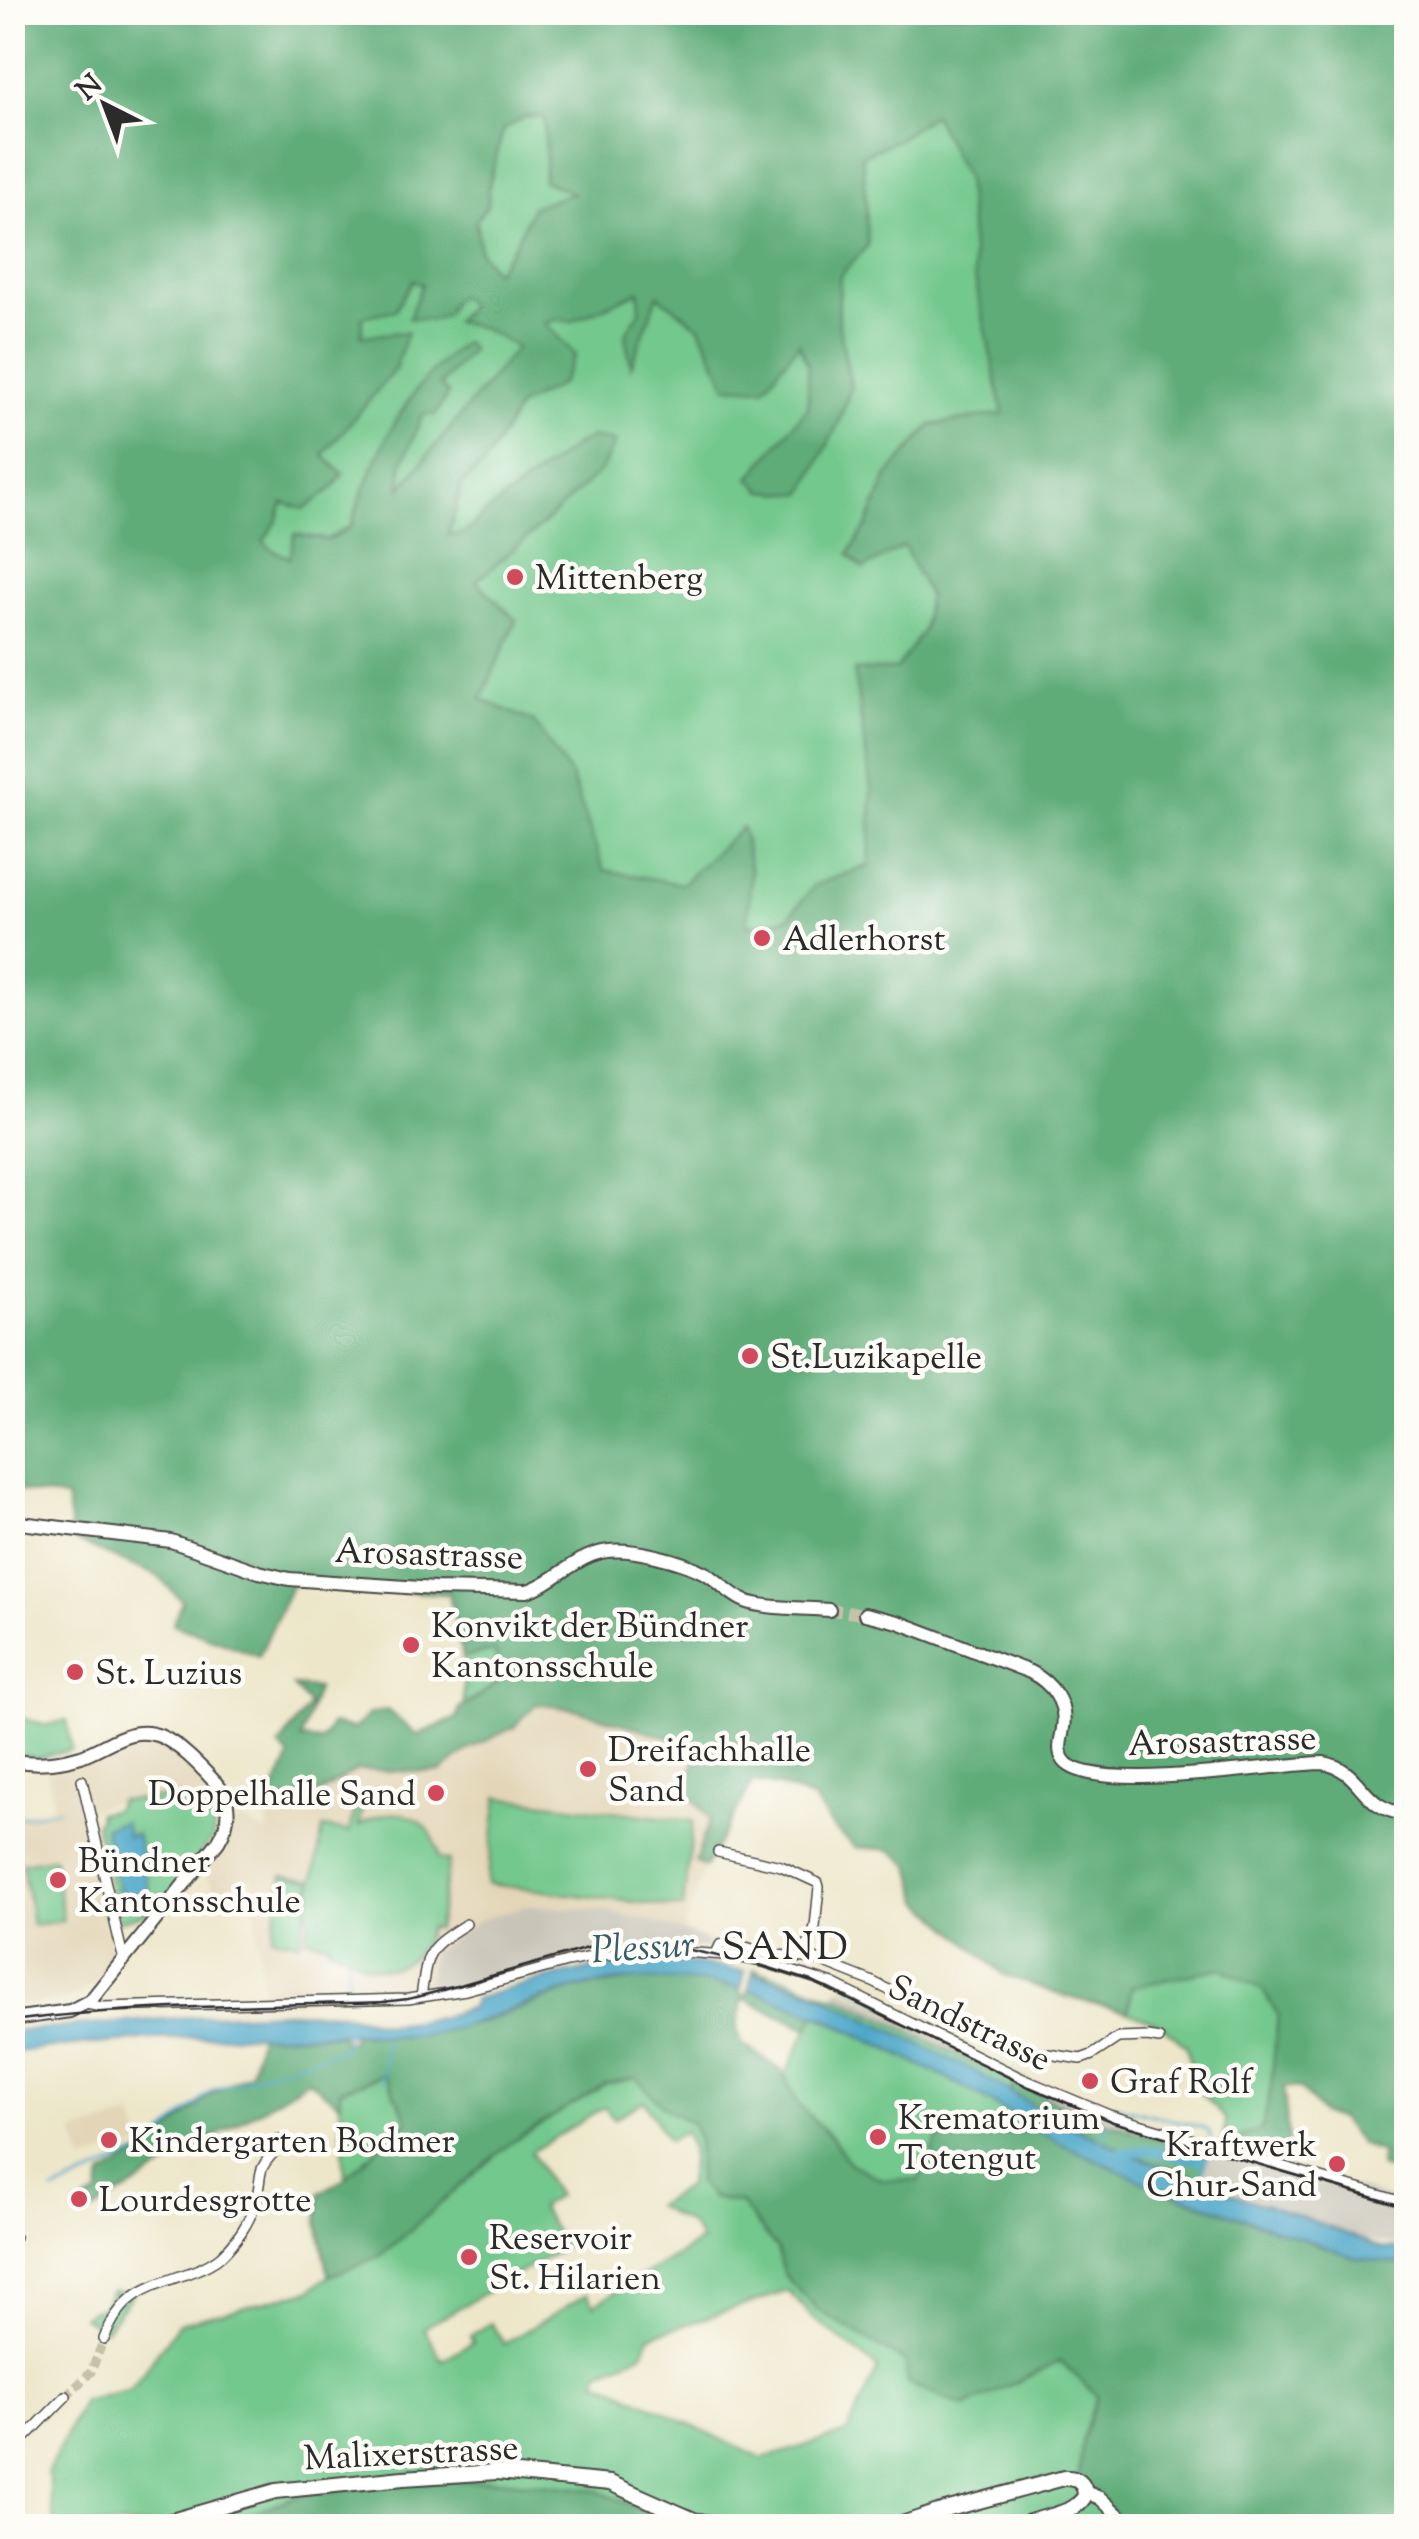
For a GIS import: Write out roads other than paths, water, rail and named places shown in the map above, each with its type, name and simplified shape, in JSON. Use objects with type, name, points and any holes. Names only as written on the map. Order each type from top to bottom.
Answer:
[{"type":"main road","name":"Arosastrasse","points":[[12,1522],[171,1541],[278,1577],[449,1590],[527,1590],[591,1555],[631,1551],[697,1569],[750,1603],[829,1610]]},
{"type":"main road","name":"Arosastrasse","points":[[865,1614],[1040,1677],[1062,1704],[1060,1751],[1074,1768],[1117,1775],[1163,1776],[1306,1763],[1332,1765],[1346,1772],[1382,1809],[1406,1814]]},
{"type":"main road","points":[[12,1760],[33,1764],[60,1762],[123,1736],[148,1732],[170,1741],[215,1781],[223,1791],[228,1811],[222,1836],[86,2004],[70,2011],[12,2019]]},
{"type":"main road","name":"Malixerstrasse","points":[[154,2526],[276,2491],[506,2472],[610,2483],[694,2520],[728,2526]]},
{"type":"main road","points":[[896,2526],[1064,2478],[1078,2480],[1085,2492],[1100,2498],[1128,2526]]},
{"type":"main road","points":[[1019,2526],[1076,2508],[1085,2492]]},
{"type":"street","points":[[82,1780],[110,1906],[126,1957]]},
{"type":"street","points":[[718,1852],[781,1866],[818,1882],[816,1924],[803,1956]]},
{"type":"street","points":[[421,1998],[432,1948],[466,1924]]},
{"type":"street","points":[[716,1954],[720,1945],[730,1942],[768,1954],[821,1960],[976,2034],[1026,2050],[1078,2059],[1118,2038],[1159,2039]]},
{"type":"street","name":"Sandstrasse","points":[[86,2004],[102,2007],[421,1998],[602,1955],[668,1951],[716,1954],[762,1962],[832,1984],[1024,2080],[1109,2115],[1406,2203]]},
{"type":"street","points":[[104,2339],[115,2314],[130,2298],[206,2266],[224,2253],[251,2214],[261,2168],[279,2148],[278,2140]]},
{"type":"street","points":[[12,2452],[66,2396]]},
{"type":"water","points":[[124,1822],[127,1836],[136,1834],[150,1893],[121,1899],[104,1827]]},
{"type":"water","points":[[652,1961],[745,1971],[741,1988],[673,1980],[605,1983],[560,1993],[453,2029],[414,2036],[346,2033],[195,2037],[13,2052],[13,2031],[285,2012],[342,2013],[387,2024],[439,2018],[472,2007],[474,1999],[540,1980]]},
{"type":"water","points":[[753,1972],[815,1992],[1132,2155],[1379,2248],[1406,2249],[1406,2265],[1357,2258],[1153,2186],[1060,2143],[885,2047],[749,1989]]},
{"type":"waterway","points":[[12,1820],[59,1809]]},
{"type":"waterway","points":[[347,1998],[348,1959]]},
{"type":"waterway","points":[[846,1983],[886,2006]]},
{"type":"waterway","points":[[54,2192],[145,2151],[212,2090],[341,2049],[347,2043],[347,2031]]},
{"type":"waterway","points":[[383,2081],[385,2038]]},
{"type":"waterway","points":[[1112,2105],[1205,2128],[1210,2139]]},
{"type":"waterway","points":[[1101,2140],[1108,2123]]},
{"type":"waterway","points":[[1113,2154],[1148,2150],[1200,2160]]},
{"type":"waterway","points":[[1201,2181],[1208,2154]]},
{"type":"tunnel","points":[[829,1610],[865,1614]]},
{"type":"tunnel","points":[[66,2396],[91,2372],[104,2339]]},
{"type":"railway","points":[[374,2003],[436,1992],[598,1945],[657,1943],[760,1965],[811,1981],[1029,2087],[1113,2122],[1406,2207]]},
{"type":"railway","points":[[12,2021],[152,2009],[387,2002]]},
{"type":"place","name":"Mittenberg","points":[[515,577]]},
{"type":"place","name":"Adlerhorst","points":[[762,938]]},
{"type":"place","name":"St.Luzikapelle","points":[[750,1356]]},
{"type":"place","name":"Konvikt der Bündner Kantonsschule","points":[[411,1645]]},
{"type":"place","name":"St. Luzius","points":[[75,1672]]},
{"type":"place","name":"Dreifachhalle Sand","points":[[588,1769]]},
{"type":"place","name":"Doppelhalle Sand","points":[[436,1793]]},
{"type":"place","name":"Bündner Kantonsschule","points":[[58,1880]]},
{"type":"place","name":"Graf Rolf","points":[[1090,2081]]},
{"type":"place","name":"Krematorium Totengut","points":[[878,2137]]},
{"type":"place","name":"Kindergarten Bodmer","points":[[109,2140]]},
{"type":"place","name":"Kraftwerk Chur-Sand","points":[[1337,2164]]},
{"type":"place","name":"Lourdesgrotte","points":[[79,2199]]},
{"type":"place","name":"Reservoir St. Hilarien","points":[[469,2257]]},
{"type":"district","name":"SAND","points":[[786,1945]]},
{"type":"water label","name":"Plessur","points":[[643,1946]]}]
